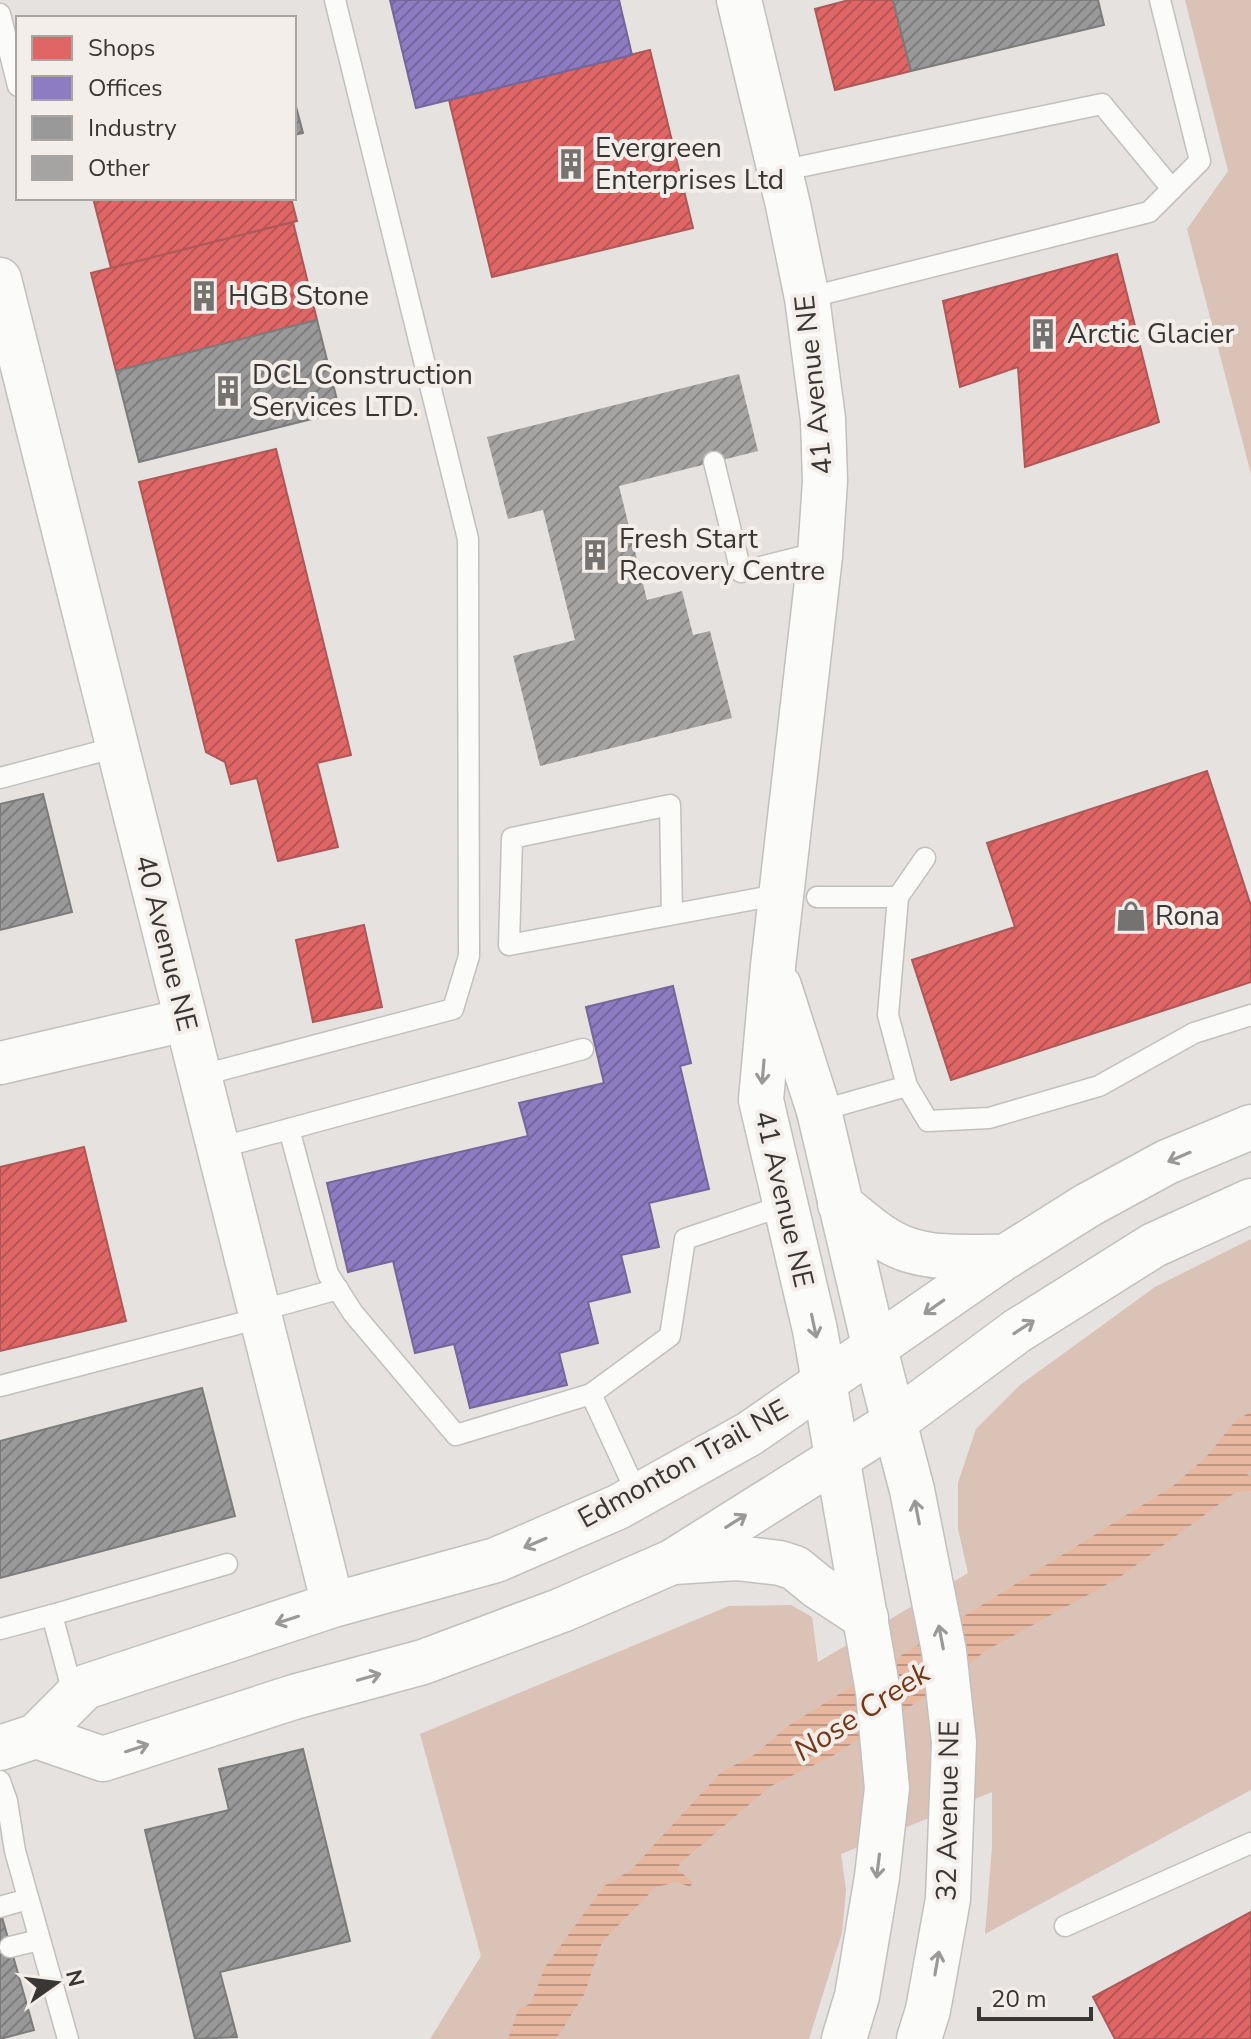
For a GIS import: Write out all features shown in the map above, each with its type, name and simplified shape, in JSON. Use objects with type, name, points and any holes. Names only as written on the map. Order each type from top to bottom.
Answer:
[{"type":"main road","name":"41 Avenue NE","points":[[739,0],[807,298],[823,419],[825,481],[799,896],[773,966],[761,1100],[815,1330],[823,1383]]},
{"type":"main road","name":"41 Avenue NE","points":[[773,966],[819,1111],[875,1349]]},
{"type":"main road","name":"Edmonton Trail NE","points":[[18,1742],[85,1687],[333,1605],[496,1560],[638,1496],[749,1434],[1005,1257],[1088,1205],[1167,1162],[1251,1127]]},
{"type":"main road","name":"Edmonton Trail NE","points":[[18,1742],[103,1759],[294,1697],[423,1662],[562,1610],[672,1562],[893,1423],[1017,1331],[1154,1245],[1251,1201]]},
{"type":"main road","points":[[840,1204],[867,1226],[908,1250],[940,1256],[1005,1257]]},
{"type":"main road","name":"32 Avenue NE","points":[[875,1349],[912,1490],[932,1589],[944,1651],[954,1742],[948,1899],[928,2010],[919,2039]]},
{"type":"main road","points":[[823,1383],[878,1692],[887,1788],[877,1877],[857,1996],[844,2039]]},
{"type":"main road","points":[[672,1562],[736,1558],[780,1563],[795,1568],[866,1618]]},
{"type":"street","name":"40 Avenue NE","points":[[0,279],[12,376],[117,747],[333,1605]]},
{"type":"street","points":[[0,1063],[185,1020]]},
{"type":"lane","points":[[199,1076],[453,1009],[469,956],[468,539],[335,0]]},
{"type":"lane","points":[[807,298],[1149,212],[1200,161],[1160,0]]},
{"type":"lane","points":[[0,14],[16,78]]},
{"type":"lane","points":[[780,171],[1102,104],[1172,189]]},
{"type":"lane","points":[[714,462],[741,572],[820,552]]},
{"type":"lane","points":[[0,778],[117,747]]},
{"type":"lane","points":[[672,914],[670,805],[512,838],[509,945],[672,914],[799,896],[898,897]]},
{"type":"lane","points":[[925,858],[898,897],[888,1015],[907,1086],[928,1121],[989,1118],[1099,1086],[1194,1033],[1251,1015]]},
{"type":"lane","points":[[218,1148],[583,1049]]},
{"type":"lane","points":[[819,1111],[907,1086]]},
{"type":"lane","points":[[289,1129],[328,1274],[353,1313],[456,1435],[591,1394],[670,1336],[685,1239],[785,1205]]},
{"type":"lane","points":[[0,1386],[260,1314],[338,1289]]},
{"type":"lane","points":[[591,1394],[638,1496]]},
{"type":"lane","points":[[0,1629],[227,1564]]},
{"type":"lane","points":[[52,1615],[74,1697]]},
{"type":"lane","points":[[0,1781],[7,1801],[8,1853],[28,1899],[66,2039]]},
{"type":"lane","points":[[1065,1926],[1251,1843]]},
{"type":"lane","points":[[0,1907],[28,1899]]},
{"type":"lane","points":[[10,1947],[39,1940]]},
{"type":"shaded area","points":[[1185,0],[1251,0],[1251,474],[1187,229],[1228,171]]},
{"type":"shaded area","points":[[1251,1239],[1251,1790],[985,1934],[992,1847],[992,1792],[841,1854],[846,1890],[842,1933],[809,2039],[430,2039],[481,1956],[420,1734],[729,1606],[791,1605],[812,1617],[818,1662],[968,1573],[958,1529],[958,1483],[976,1429],[1020,1385],[1155,1287]]},
{"type":"water","name":"Nose Creek","points":[[1251,1412],[1251,1470],[1247,1474],[1251,1477],[1251,1491],[1236,1492],[1117,1579],[985,1651],[948,1682],[834,1755],[771,1786],[680,1863],[678,1870],[693,1882],[690,1887],[677,1882],[656,1887],[602,1942],[584,1995],[556,2039],[508,2039],[518,2010],[531,2003],[545,1967],[604,1886],[631,1870],[721,1772],[754,1755],[788,1726],[1173,1486],[1208,1455],[1236,1420]]},
{"type":"building: Shops","points":[[849,0],[893,0],[911,71],[835,90],[815,9]]},
{"type":"building: Shops","name":"Evergreen Enterprises Ltd","points":[[650,50],[693,228],[492,277],[449,100]]},
{"type":"building: Shops","points":[[94,200],[292,200],[297,221],[111,268]]},
{"type":"building: Shops","name":"HGB Stone","points":[[293,222],[317,320],[116,371],[91,273]]},
{"type":"building: Shops","name":"Arctic Glacier","points":[[1117,254],[1159,422],[1025,467],[1018,367],[960,387],[943,301]]},
{"type":"building: Shops","points":[[276,449],[351,755],[317,763],[338,847],[278,861],[257,778],[231,784],[225,762],[206,752],[139,482]]},
{"type":"building: Shops","name":"Rona","points":[[1207,771],[1251,906],[1251,982],[951,1080],[912,960],[1015,927],[987,843]]},
{"type":"building: Shops","points":[[364,925],[382,1007],[313,1022],[296,940]]},
{"type":"building: Shops","points":[[84,1147],[126,1321],[0,1351],[0,1167]]},
{"type":"building: Shops","points":[[1251,1912],[1251,2039],[1115,2039],[1093,1997]]},
{"type":"building: Offices","points":[[390,0],[619,0],[632,55],[416,108]]},
{"type":"building: Offices","points":[[673,986],[691,1063],[680,1066],[709,1189],[649,1203],[659,1247],[621,1255],[630,1292],[588,1302],[598,1343],[559,1353],[567,1385],[470,1408],[454,1344],[415,1353],[393,1261],[348,1272],[327,1183],[528,1136],[519,1103],[604,1083],[586,1007]]},
{"type":"building: Industry","points":[[893,0],[1098,0],[1104,25],[911,71]]},
{"type":"building: Industry","points":[[296,107],[303,133],[296,135]]},
{"type":"building: Industry","name":"DCL Construction Services LTD.","points":[[317,320],[340,412],[139,462],[116,371]]},
{"type":"building: Industry","points":[[43,794],[72,912],[0,930],[0,804]]},
{"type":"building: Industry","points":[[202,1388],[235,1516],[0,1578],[0,1441]]},
{"type":"building: Industry","points":[[303,1749],[350,1941],[220,1972],[237,2037],[195,2039],[145,1830],[229,1810],[219,1769]]},
{"type":"building: Industry","points":[[0,1910],[34,2030],[0,2039]]},
{"type":"building: Other","name":"Fresh Start Recovery Centre","points":[[739,374],[758,451],[619,486],[647,600],[682,591],[693,635],[710,631],[732,718],[540,766],[513,656],[575,640],[543,510],[508,519],[487,437]]},
{"type":"place","name":"Evergreen Enterprises Ltd","points":[[571,164]]},
{"type":"place","name":"HGB Stone","points":[[204,296]]},
{"type":"place","name":"Arctic Glacier","points":[[1043,334]]},
{"type":"place","name":"DCL Construction Services LTD.","points":[[228,391]]},
{"type":"place","name":"Fresh Start Recovery Centre","points":[[595,555]]},
{"type":"place","name":"Rona","points":[[1131,916]]}]
